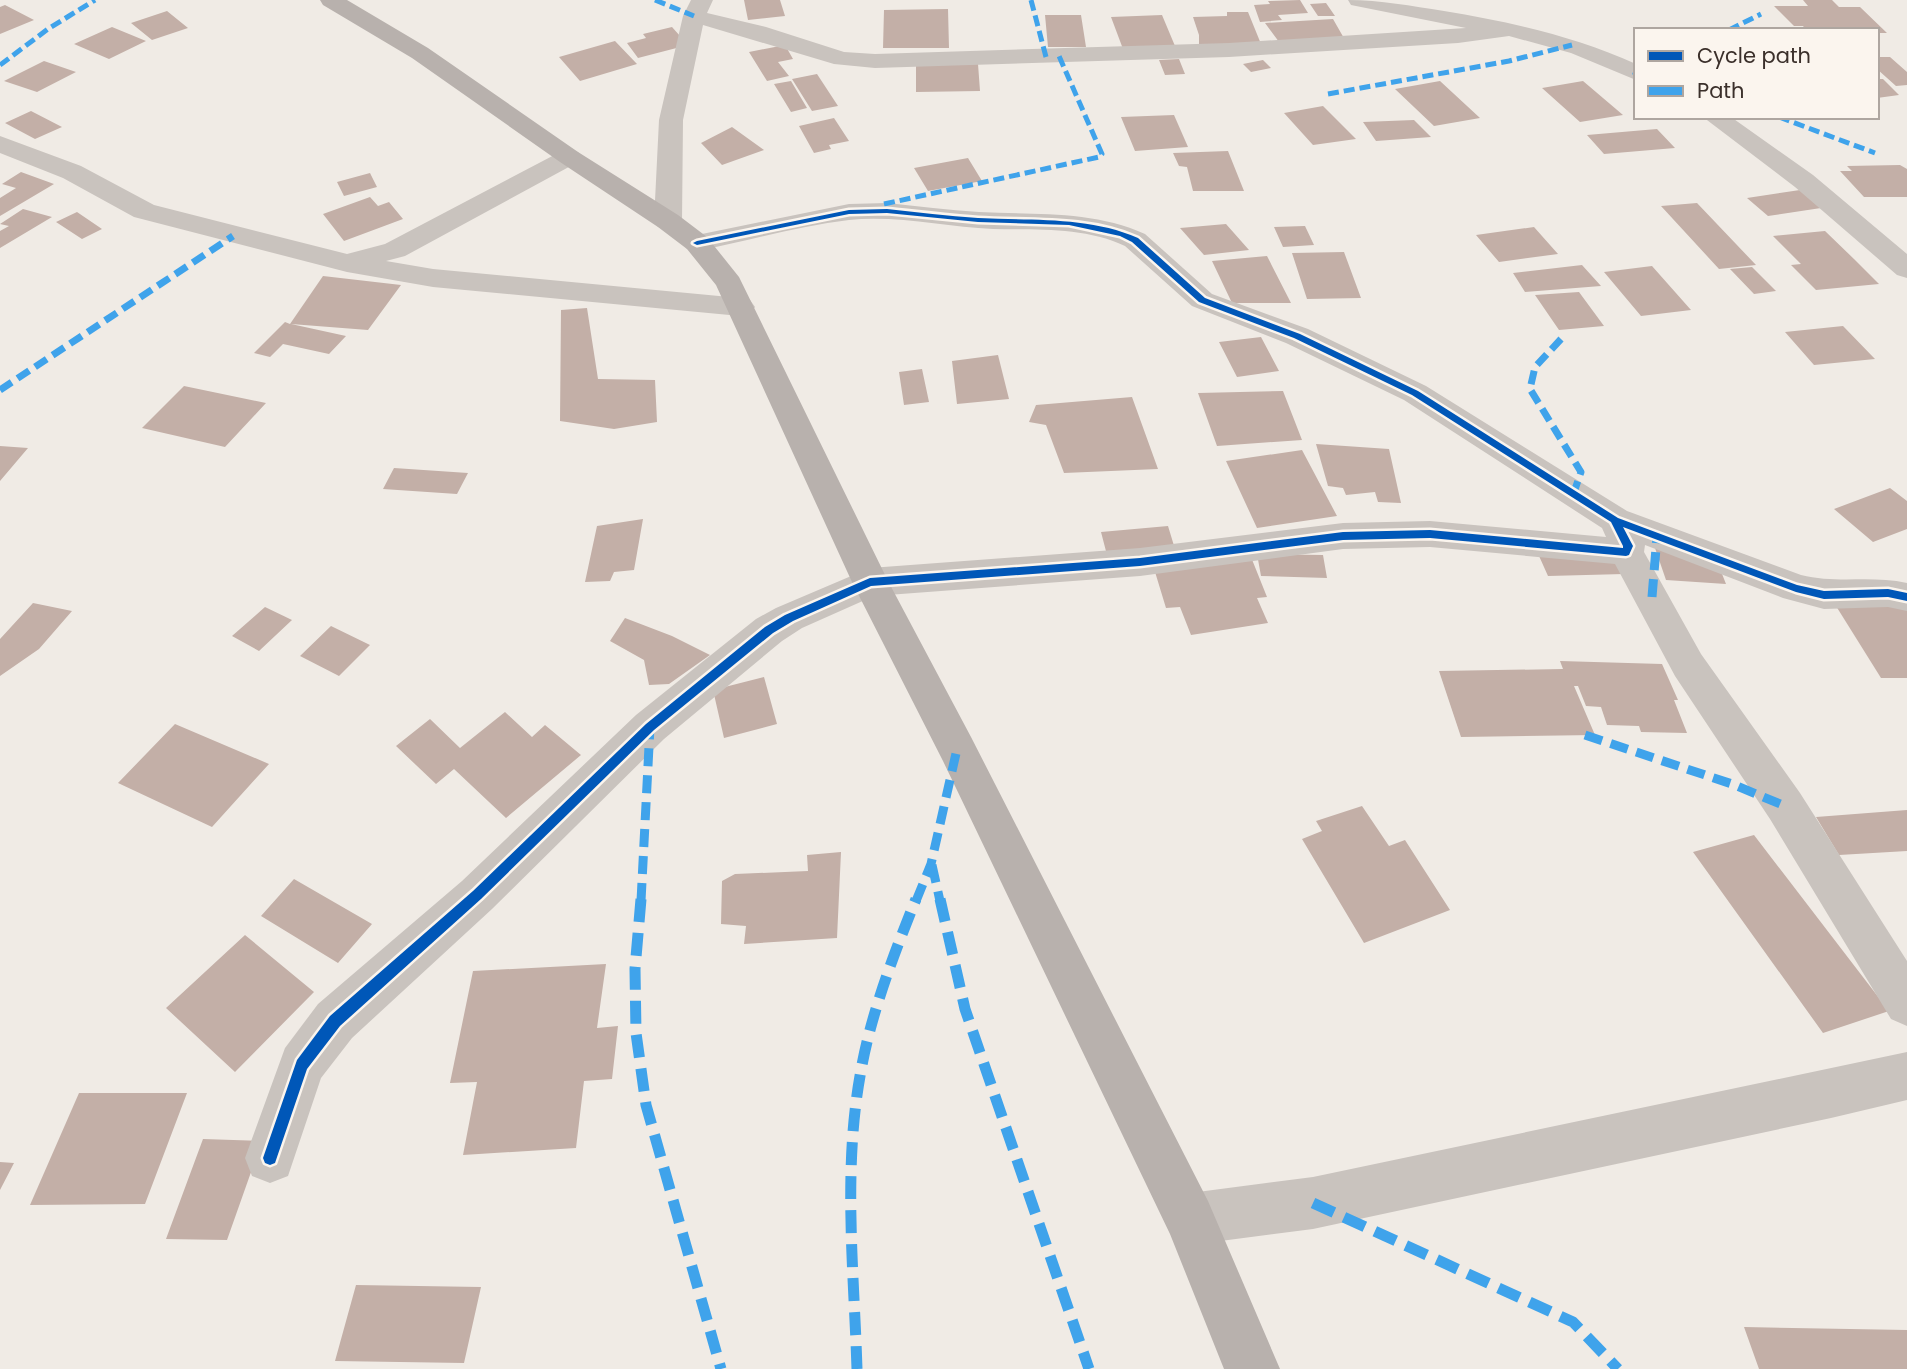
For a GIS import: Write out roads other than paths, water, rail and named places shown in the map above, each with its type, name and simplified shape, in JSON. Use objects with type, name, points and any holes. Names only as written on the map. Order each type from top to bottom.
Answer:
[{"type":"main road","points":[[331,0],[420,53],[569,157],[668,221],[697,243],[729,283],[870,582],[957,748],[1191,1219],[1252,1369]]},
{"type":"street","points":[[1359,0],[1405,12],[1509,29],[1572,45],[1634,72]]},
{"type":"street","points":[[668,221],[671,120],[698,8],[842,59],[875,61],[1268,48],[1458,36],[1509,29]]},
{"type":"street","points":[[1718,119],[1804,181],[1907,269]]},
{"type":"street","points":[[0,144],[72,172],[144,211],[348,263],[433,278],[740,307]]},
{"type":"street","points":[[348,263],[395,250],[569,157]]},
{"type":"street","points":[[697,243],[849,212],[887,211],[936,218],[1069,223],[1122,234],[1135,240],[1202,300],[1297,336],[1415,393],[1620,536],[1688,665],[1785,806],[1907,1003]]},
{"type":"street","points":[[270,1158],[302,1065],[335,1021],[477,895],[539,832],[661,718],[769,630],[789,618],[870,582],[1140,562],[1343,536],[1620,536],[1824,596],[1888,593],[1907,597]]},
{"type":"street","points":[[1191,1219],[1313,1203],[1907,1076]]}]
